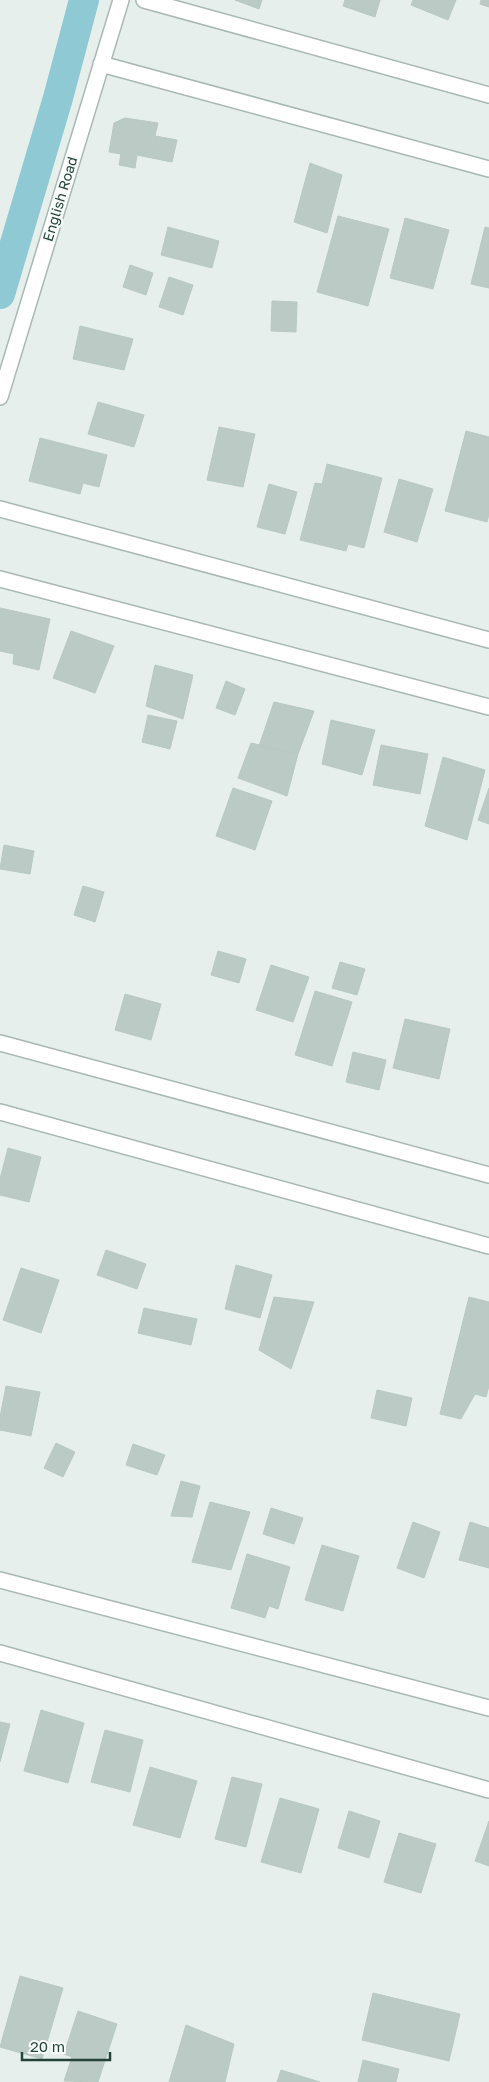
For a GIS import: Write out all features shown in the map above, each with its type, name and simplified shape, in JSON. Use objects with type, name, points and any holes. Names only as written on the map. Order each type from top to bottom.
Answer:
[{"type":"street","name":"English Road","points":[[0,397],[121,0]]},
{"type":"street","points":[[144,0],[489,95]]},
{"type":"street","points":[[101,64],[489,169]]},
{"type":"street","points":[[0,509],[489,640]]},
{"type":"street","points":[[0,579],[489,707]]},
{"type":"street","points":[[0,1043],[489,1174]]},
{"type":"street","points":[[0,1112],[489,1246]]},
{"type":"street","points":[[0,1580],[489,1708]]},
{"type":"street","points":[[0,1653],[489,1790]]},
{"type":"building","points":[[235,0],[262,0],[259,9]]},
{"type":"building","points":[[345,0],[380,0],[375,17],[343,6]]},
{"type":"building","points":[[413,0],[456,0],[448,20],[411,5]]},
{"type":"building","points":[[481,0],[489,0],[489,7],[480,4]]},
{"type":"building","points":[[125,118],[158,123],[155,136],[177,140],[172,162],[137,155],[135,168],[119,165],[121,154],[109,152],[114,123]]},
{"type":"building","points":[[310,163],[342,175],[327,233],[294,222]]},
{"type":"building","points":[[338,216],[389,229],[368,306],[317,292]]},
{"type":"building","points":[[405,218],[449,230],[433,289],[390,278]]},
{"type":"building","points":[[168,227],[219,241],[212,268],[161,255]]},
{"type":"building","points":[[485,227],[489,228],[489,288],[471,284]]},
{"type":"building","points":[[130,265],[153,273],[146,295],[123,287]]},
{"type":"building","points":[[169,277],[193,285],[183,315],[159,307]]},
{"type":"building","points":[[272,301],[297,302],[296,332],[271,331]]},
{"type":"building","points":[[80,326],[133,339],[124,370],[73,359]]},
{"type":"building","points":[[98,402],[144,415],[134,447],[88,434]]},
{"type":"building","points":[[219,427],[255,434],[243,487],[207,480]]},
{"type":"building","points":[[466,431],[489,437],[489,514],[487,522],[445,511]]},
{"type":"building","points":[[40,438],[107,455],[99,487],[83,483],[80,494],[29,481]]},
{"type":"building","points":[[327,464],[382,478],[364,548],[348,544],[346,551],[300,540],[315,483],[322,484]]},
{"type":"building","points":[[399,479],[433,489],[417,542],[384,532]]},
{"type":"building","points":[[269,484],[297,492],[285,534],[257,527]]},
{"type":"building","points":[[0,608],[50,619],[39,670],[13,664],[14,654],[0,651]]},
{"type":"building","points":[[71,631],[114,646],[95,693],[53,678]]},
{"type":"building","points":[[155,665],[193,675],[183,719],[146,706]]},
{"type":"building","points":[[226,681],[245,689],[235,715],[216,708]]},
{"type":"building","points":[[274,702],[314,711],[298,754],[259,746]]},
{"type":"building","points":[[148,715],[177,721],[170,749],[142,742]]},
{"type":"building","points":[[331,720],[375,730],[362,775],[322,764]]},
{"type":"building","points":[[251,743],[298,754],[287,796],[238,778]]},
{"type":"building","points":[[381,745],[428,754],[420,794],[373,785]]},
{"type":"building","points":[[443,757],[485,770],[467,840],[425,826]]},
{"type":"building","points":[[233,788],[272,801],[255,850],[216,836]]},
{"type":"building","points":[[489,788],[489,824],[478,820]]},
{"type":"building","points":[[4,845],[34,851],[30,874],[0,869]]},
{"type":"building","points":[[83,886],[104,892],[95,922],[74,915]]},
{"type":"building","points":[[218,951],[246,959],[239,983],[211,975]]},
{"type":"building","points":[[340,962],[365,969],[357,995],[332,988]]},
{"type":"building","points":[[271,965],[309,977],[293,1022],[256,1010]]},
{"type":"building","points":[[315,991],[352,1002],[332,1066],[295,1055]]},
{"type":"building","points":[[125,994],[161,1004],[151,1040],[115,1030]]},
{"type":"building","points":[[405,1019],[450,1029],[439,1079],[393,1068]]},
{"type":"building","points":[[353,1052],[386,1060],[379,1090],[346,1082]]},
{"type":"building","points":[[8,1148],[41,1157],[29,1202],[0,1195],[0,1179]]},
{"type":"building","points":[[106,1250],[146,1264],[137,1289],[97,1275]]},
{"type":"building","points":[[236,1265],[272,1275],[260,1318],[225,1309]]},
{"type":"building","points":[[21,1268],[59,1280],[41,1333],[3,1320]]},
{"type":"building","points":[[274,1297],[314,1302],[291,1369],[259,1350]]},
{"type":"building","points":[[469,1297],[489,1302],[489,1386],[486,1397],[475,1394],[461,1419],[440,1414]]},
{"type":"building","points":[[144,1308],[197,1319],[191,1345],[138,1333]]},
{"type":"building","points":[[6,1386],[40,1392],[31,1436],[0,1430],[0,1417]]},
{"type":"building","points":[[377,1390],[412,1398],[406,1426],[371,1418]]},
{"type":"building","points":[[56,1443],[75,1452],[63,1477],[44,1468]]},
{"type":"building","points":[[133,1444],[165,1455],[157,1475],[126,1465]]},
{"type":"building","points":[[181,1481],[200,1486],[192,1517],[171,1516]]},
{"type":"building","points":[[210,1502],[250,1512],[231,1570],[192,1562]]},
{"type":"building","points":[[271,1508],[303,1518],[294,1544],[263,1534]]},
{"type":"building","points":[[413,1522],[440,1532],[424,1578],[397,1568]]},
{"type":"building","points":[[470,1522],[489,1528],[489,1568],[459,1560]]},
{"type":"building","points":[[322,1545],[359,1556],[343,1611],[305,1600]]},
{"type":"building","points":[[247,1554],[290,1567],[278,1609],[269,1606],[265,1618],[231,1608]]},
{"type":"building","points":[[41,1710],[84,1723],[68,1783],[24,1771]]},
{"type":"building","points":[[0,1722],[10,1724],[0,1762]]},
{"type":"building","points":[[105,1730],[143,1740],[130,1792],[91,1782]]},
{"type":"building","points":[[150,1767],[197,1781],[180,1838],[133,1825]]},
{"type":"building","points":[[232,1777],[262,1784],[246,1847],[215,1839]]},
{"type":"building","points":[[280,1798],[319,1809],[301,1873],[261,1862]]},
{"type":"building","points":[[349,1811],[380,1821],[369,1858],[338,1848]]},
{"type":"building","points":[[489,1821],[489,1866],[475,1861]]},
{"type":"building","points":[[399,1833],[436,1844],[421,1893],[384,1882]]},
{"type":"building","points":[[20,1976],[63,1988],[42,2059],[0,2047]]},
{"type":"building","points":[[373,1993],[460,2014],[449,2061],[362,2040]]},
{"type":"building","points":[[78,2011],[117,2024],[98,2082],[64,2081],[72,2057],[64,2054]]},
{"type":"building","points":[[186,2025],[234,2044],[225,2082],[169,2082]]},
{"type":"building","points":[[363,2060],[399,2069],[396,2082],[358,2082]]},
{"type":"building","points":[[281,2070],[320,2082],[277,2082]]},
{"type":"waterway","points":[[0,294],[58,98],[84,0]]}]
